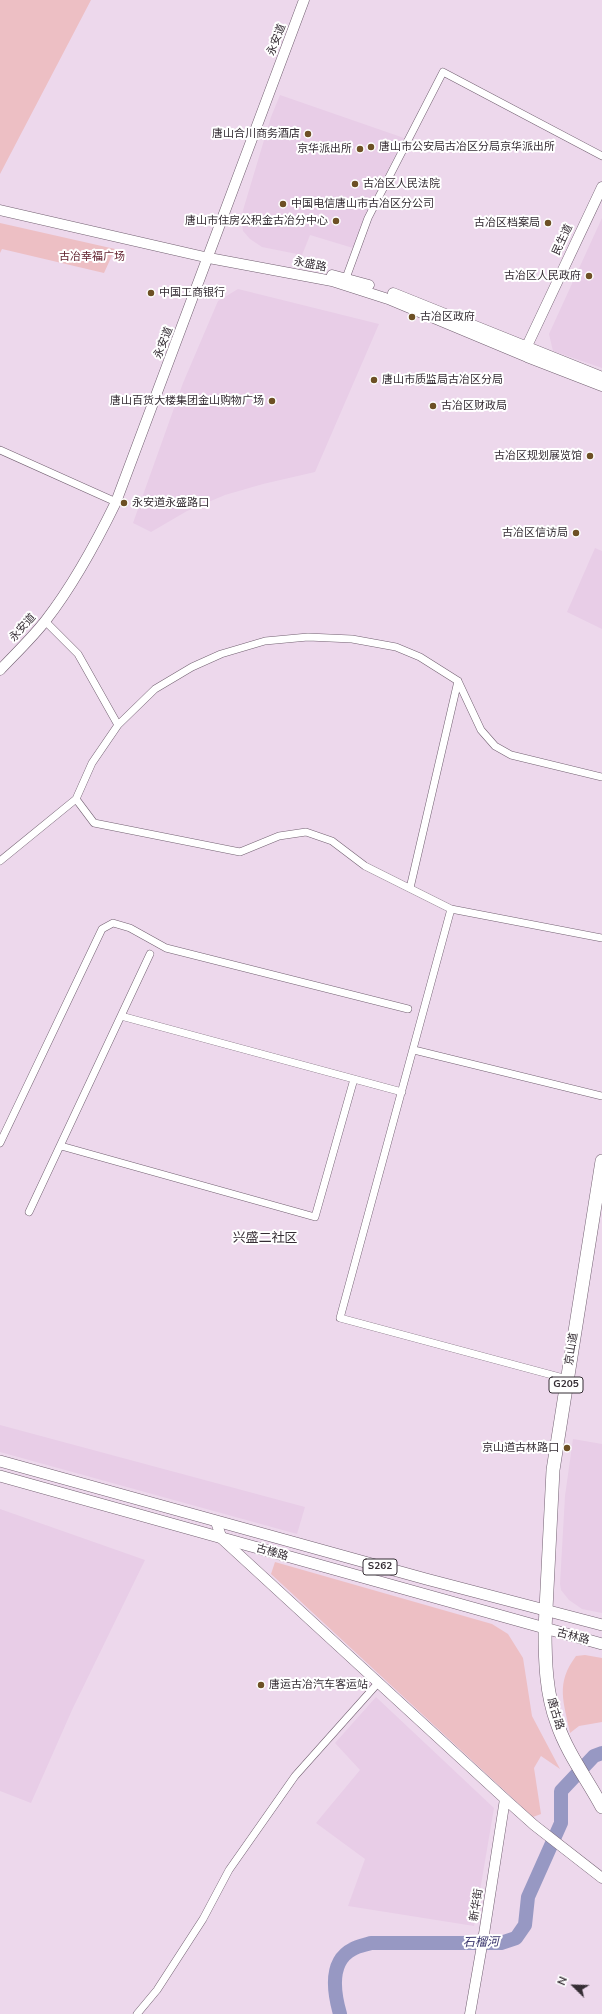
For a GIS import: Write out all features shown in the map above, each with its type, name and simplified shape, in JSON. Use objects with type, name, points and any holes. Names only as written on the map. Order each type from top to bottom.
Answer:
[{"type":"highway","name":"京山道","points":[[546,1610],[553,1470],[602,1161]]},
{"type":"highway","name":"唐古路","points":[[546,1610],[545,1655],[549,1695],[557,1724],[571,1754],[602,1807]]},
{"type":"main road","name":"永安道","points":[[0,670],[46,621],[73,582],[100,537],[116,502],[210,255],[304,0]]},
{"type":"main road","name":"民生道","points":[[526,348],[602,187]]},
{"type":"main road","name":"永盛路","points":[[0,203],[210,255],[346,278],[394,294],[526,348],[602,377]]},
{"type":"main road","name":"永盛路","points":[[0,210],[332,281],[388,298],[527,357],[602,386]]},
{"type":"main road","name":"古榛路","points":[[0,1461],[216,1522],[546,1610]]},
{"type":"main road","name":"古榛路","points":[[0,1476],[222,1540],[545,1630]]},
{"type":"main road","points":[[216,1522],[222,1540],[534,1826],[602,1878]]},
{"type":"main road","name":"古林路","points":[[546,1610],[602,1625]]},
{"type":"main road","name":"古林路","points":[[545,1630],[602,1644]]},
{"type":"main road","name":"新华街","points":[[470,2014],[505,1800]]},
{"type":"street","points":[[346,278],[368,218],[443,72],[602,156]]},
{"type":"street","points":[[0,450],[116,502]]},
{"type":"street","points":[[46,621],[78,654],[118,726]]},
{"type":"street","points":[[0,861],[76,799],[92,763],[118,726],[155,689],[192,667],[221,654],[265,641],[326,637],[352,639],[396,647],[420,657],[458,681],[481,730],[495,746],[511,755],[602,777]]},
{"type":"street","points":[[410,888],[458,681]]},
{"type":"street","points":[[76,799],[94,823],[240,852],[280,836],[306,832],[332,841],[365,866],[451,909],[602,938]]},
{"type":"street","points":[[451,909],[414,1050],[340,1318],[567,1379]]},
{"type":"street","points":[[0,1143],[102,929],[113,923],[130,928],[166,948],[408,1009]]},
{"type":"street","points":[[29,1212],[150,954]]},
{"type":"street","points":[[121,1016],[402,1092]]},
{"type":"street","points":[[414,1050],[602,1096]]},
{"type":"street","points":[[61,1146],[315,1216],[354,1079]]},
{"type":"street","points":[[137,2014],[157,1990],[203,1919],[220,1890],[228,1870],[295,1776],[378,1682]]},
{"type":"shaded area","points":[[280,95],[404,138],[364,217],[353,248],[310,235],[302,255],[262,247],[250,239],[243,231],[241,217],[271,117]]},
{"type":"shaded area","name":"古冶区人民政府","points":[[602,218],[602,368],[553,351],[549,334]]},
{"type":"shaded area","name":"唐山百货大楼集团金山购物广场","points":[[238,289],[379,324],[315,472],[263,484],[225,495],[187,511],[151,532],[133,523],[183,383],[218,301]]},
{"type":"shaded area","points":[[595,548],[602,551],[602,629],[567,612]]},
{"type":"shaded area","points":[[0,1425],[305,1507],[297,1534],[0,1452]]},
{"type":"shaded area","points":[[573,1439],[602,1444],[602,1613],[582,1609],[569,1600],[561,1590],[560,1584],[565,1496]]},
{"type":"shaded area","points":[[0,1509],[145,1560],[72,1710],[31,1803],[0,1791]]},
{"type":"shaded area","points":[[376,1697],[494,1808],[474,1926],[348,1906],[365,1859],[316,1823],[360,1770],[335,1743]]},
{"type":"green space","points":[[0,0],[91,0],[0,174]]},
{"type":"green space","name":"古冶幸福广场","points":[[0,223],[115,249],[104,273],[2,249],[0,253]]},
{"type":"green space","points":[[275,1562],[492,1624],[508,1634],[523,1658],[532,1716],[560,1769],[541,1756],[534,1768],[541,1814],[533,1817],[271,1574]]},
{"type":"green space","points":[[585,1655],[602,1658],[602,1722],[579,1726],[570,1733],[564,1702],[563,1684],[569,1666],[576,1656]]},
{"type":"waterway","name":"石榴河","points":[[340,2014],[335,1987],[337,1969],[345,1954],[355,1948],[371,1943],[501,1943],[516,1938],[525,1925],[528,1897],[561,1823],[561,1791],[594,1756],[602,1753]]},
{"type":"place","name":"唐山合川商务酒店","points":[[308,134]]},
{"type":"place","name":"唐山市公安局古冶区分局京华派出所","points":[[371,147]]},
{"type":"place","name":"京华派出所","points":[[360,149]]},
{"type":"place","name":"古冶区人民法院","points":[[355,184]]},
{"type":"place","name":"中国电信唐山市古冶区分公司","points":[[283,204]]},
{"type":"place","name":"唐山市住房公积金古冶分中心","points":[[336,221]]},
{"type":"place","name":"古冶区档案局","points":[[548,223]]},
{"type":"place","name":"古冶区人民政府","points":[[589,276]]},
{"type":"place","name":"中国工商银行","points":[[151,293]]},
{"type":"place","name":"古冶区政府","points":[[412,317]]},
{"type":"place","name":"唐山市质监局古冶区分局","points":[[374,380]]},
{"type":"place","name":"唐山百货大楼集团金山购物广场","points":[[272,401]]},
{"type":"place","name":"古冶区财政局","points":[[433,406]]},
{"type":"place","name":"古冶区规划展览馆","points":[[590,456]]},
{"type":"place","name":"永安道永盛路口","points":[[124,503]]},
{"type":"place","name":"古冶区信访局","points":[[576,533]]},
{"type":"place","name":"京山道古林路口","points":[[567,1448]]},
{"type":"place","name":"唐运古冶汽车客运站","points":[[261,1685]]},
{"type":"district","name":"兴盛二社区","points":[[265,1239]]}]
